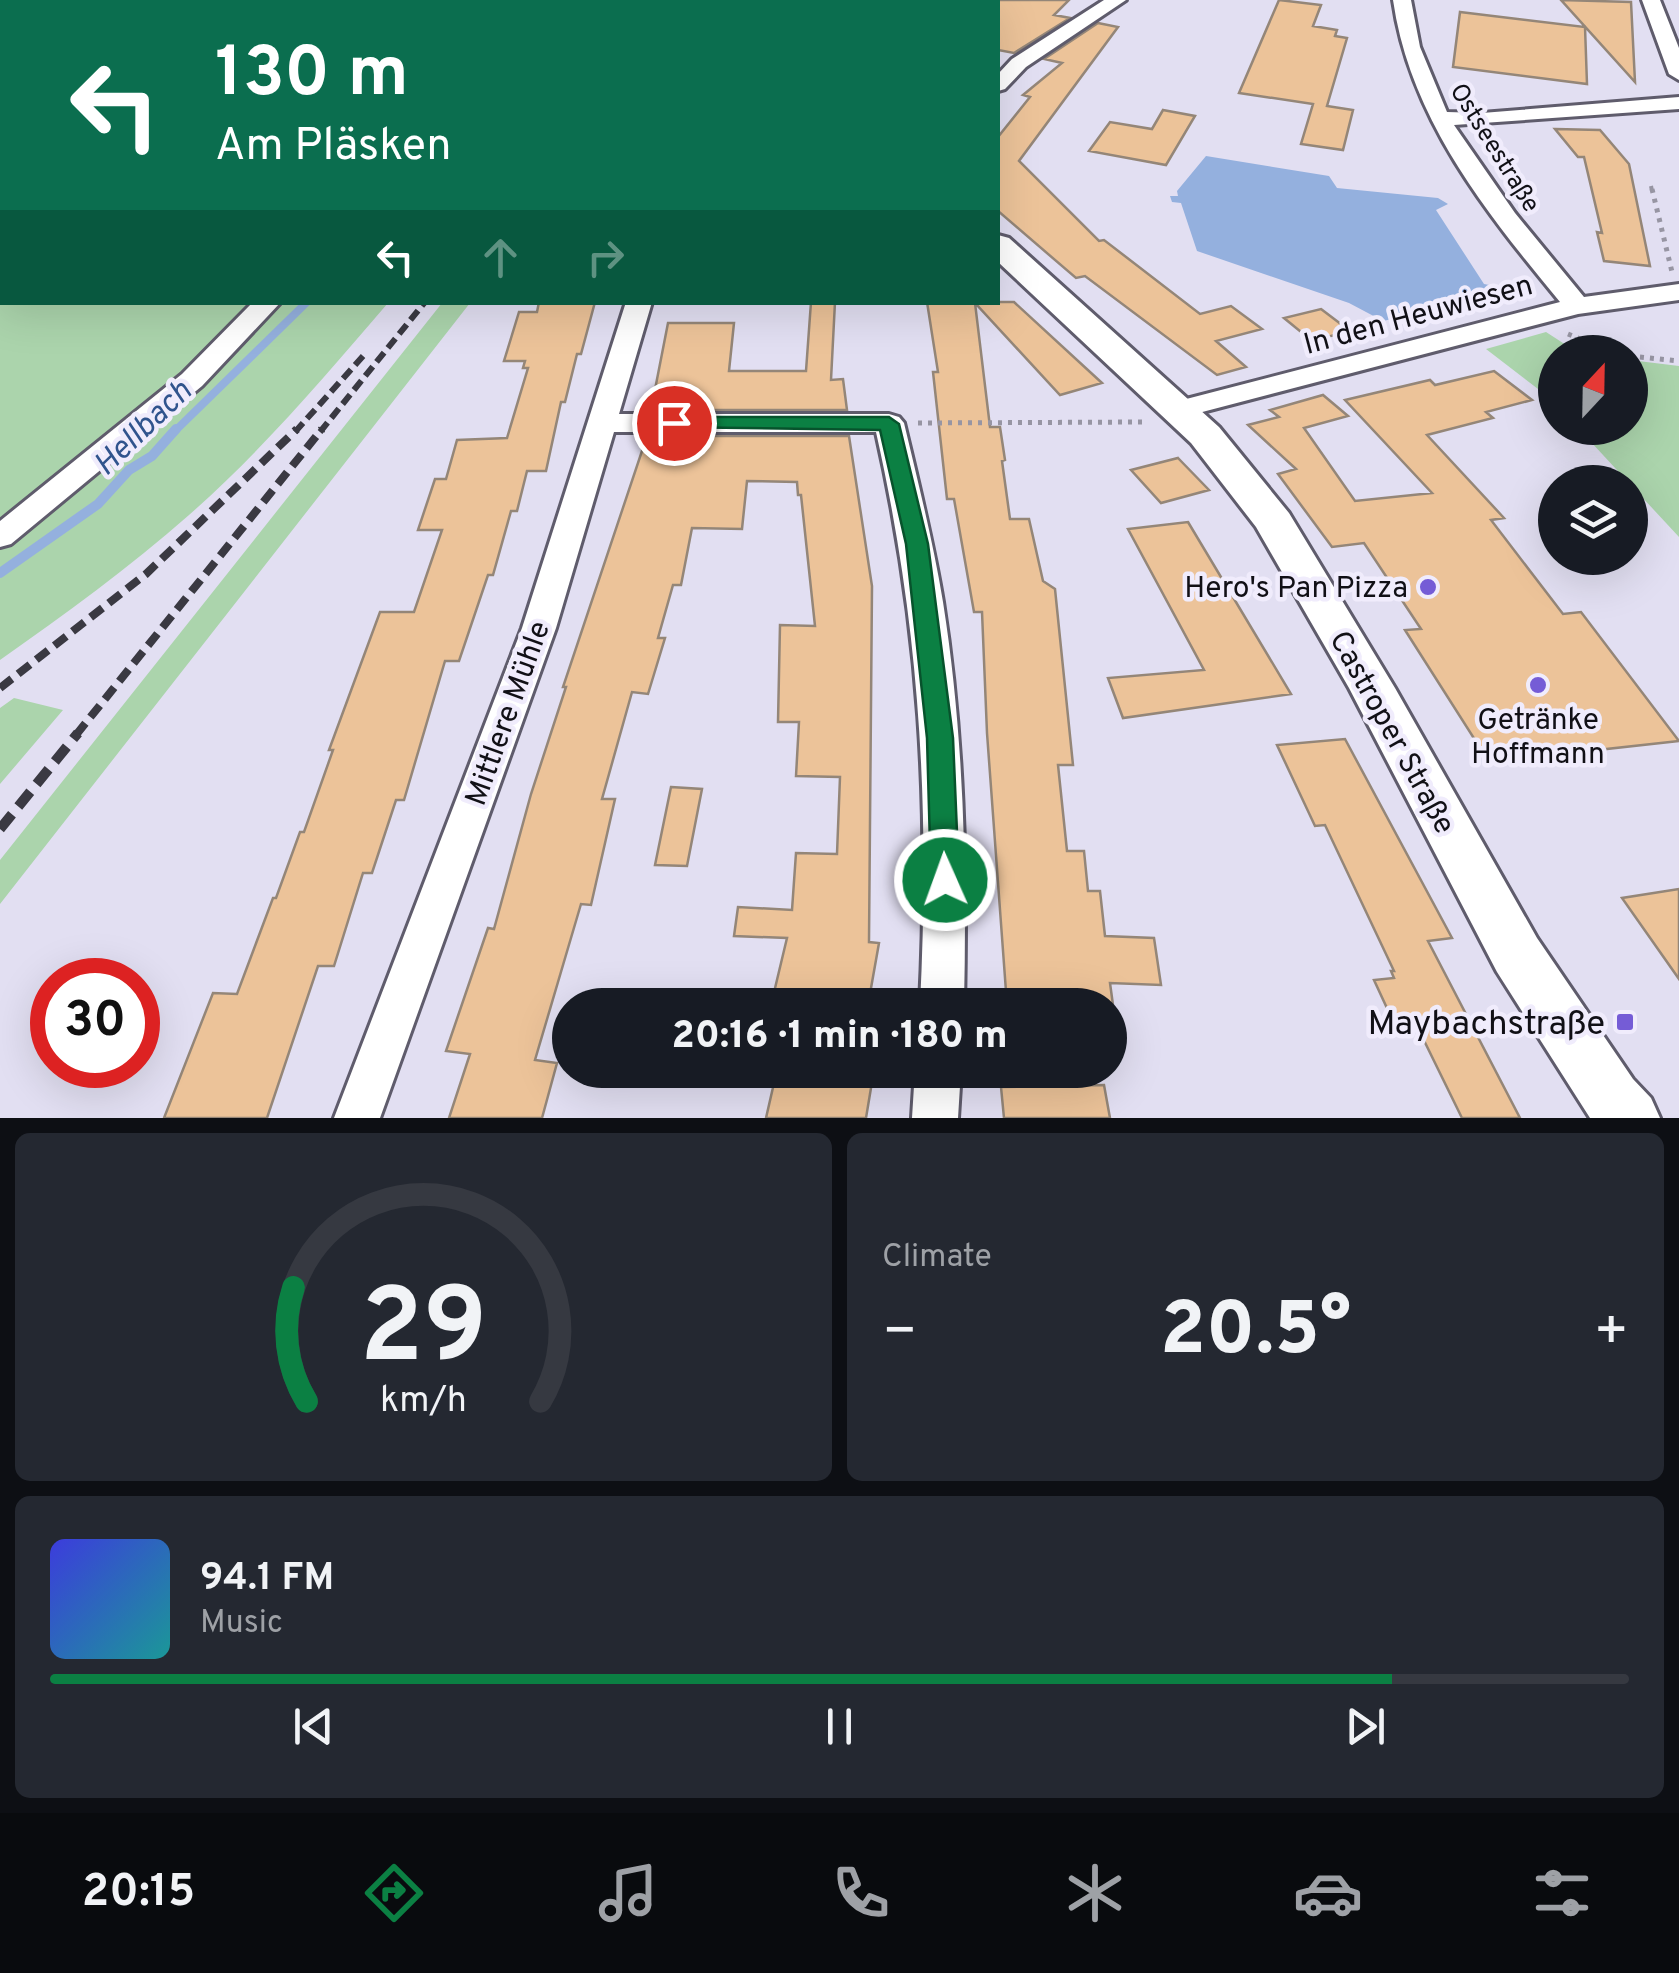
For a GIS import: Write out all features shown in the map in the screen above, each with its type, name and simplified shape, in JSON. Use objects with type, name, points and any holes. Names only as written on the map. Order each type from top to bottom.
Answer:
[{"type":"main road","name":"Castroper Straße","points":[[1000,247],[1184,416],[1274,522],[1372,688],[1516,955],[1612,1099],[1630,1118]]},
{"type":"street","points":[[1000,83],[1020,63],[1117,0]]},
{"type":"street","name":"Ostseestraße","points":[[1402,0],[1412,54],[1442,118],[1502,216],[1578,306]]},
{"type":"street","points":[[1651,0],[1679,74]]},
{"type":"street","points":[[1442,118],[1482,119],[1679,103]]},
{"type":"street","name":"In den Heuwiesen","points":[[1184,416],[1578,306],[1678,292]]},
{"type":"street","points":[[0,537],[192,380],[265,305]]},
{"type":"street","name":"Mittlere Mühle","points":[[357,1118],[539,628],[638,305]]},
{"type":"street","points":[[602,423],[889,424],[917,544],[940,738],[946,915],[943,988]]},
{"type":"street","points":[[935,1118],[937,1088]]},
{"type":"path","points":[[1652,186],[1678,292]]},
{"type":"path","points":[[1540,316],[1571,335]]},
{"type":"path","points":[[1648,358],[1679,361]]},
{"type":"path","points":[[889,424],[1184,416]]},
{"type":"green space","points":[[0,305],[386,305],[216,491],[120,572],[0,660]]},
{"type":"green space","points":[[440,305],[468,305],[0,904],[0,860]]},
{"type":"green space","points":[[1546,332],[1551,335],[1538,335],[1538,389],[1486,349]]},
{"type":"green space","points":[[1648,362],[1679,366],[1679,537],[1648,504],[1648,465],[1612,465],[1594,445],[1648,445]]},
{"type":"green space","points":[[14,698],[63,710],[0,784],[0,708]]},
{"type":"water","points":[[1206,156],[1329,176],[1337,188],[1438,198],[1448,204],[1436,210],[1484,284],[1505,288],[1504,295],[1490,293],[1488,298],[1383,321],[1349,303],[1197,251],[1181,203],[1172,202],[1170,196],[1178,196],[1177,191]]},
{"type":"building","points":[[1000,0],[1069,0],[1054,15],[1070,18],[1014,53],[1000,50]]},
{"type":"building","points":[[1279,0],[1321,5],[1313,26],[1337,30],[1335,36],[1347,38],[1327,106],[1353,110],[1343,150],[1301,144],[1313,104],[1239,93]]},
{"type":"building","points":[[1561,0],[1631,2],[1635,82]]},
{"type":"building","points":[[1460,12],[1585,27],[1587,84],[1453,67]]},
{"type":"building","points":[[1098,23],[1118,27],[1019,161],[1099,241],[1104,240],[1200,314],[1231,306],[1262,329],[1216,341],[1246,367],[1217,375],[1085,276],[1076,278],[1000,213],[1000,134],[1030,97],[1023,95],[1062,63],[1044,59]]},
{"type":"building","points":[[1163,110],[1195,116],[1166,165],[1089,151],[1110,122],[1152,129]]},
{"type":"building","points":[[1555,129],[1600,130],[1629,164],[1650,266],[1604,261],[1597,232],[1602,233],[1584,157],[1578,157]]},
{"type":"building","points":[[1014,302],[1102,383],[1060,395],[977,305]]},
{"type":"building","points":[[538,305],[594,305],[565,402],[561,402],[546,471],[527,471],[517,511],[511,511],[493,575],[488,575],[459,661],[445,661],[404,800],[396,800],[372,873],[363,873],[334,966],[318,966],[267,1118],[164,1118],[213,993],[237,994],[300,832],[304,832],[333,750],[329,750],[380,612],[414,612],[442,530],[418,530],[435,479],[446,479],[457,440],[507,438],[528,368],[523,368],[525,361],[504,361],[519,312],[537,312]]},
{"type":"building","points":[[811,305],[835,305],[831,380],[843,379],[847,410],[651,410],[668,323],[734,323],[729,371],[806,371]]},
{"type":"building","points":[[927,305],[975,305],[990,427],[1000,427],[1010,519],[1029,519],[1043,581],[1055,589],[1073,765],[1058,765],[1067,851],[1084,851],[1088,891],[1100,891],[1105,936],[1154,938],[1161,985],[1006,988],[982,612],[974,612],[954,499],[947,499],[933,372],[938,372]]},
{"type":"building","points":[[1321,309],[1350,331],[1312,341],[1284,318]]},
{"type":"building","points":[[1494,371],[1532,400],[1486,412],[1493,418],[1427,435],[1504,518],[1491,520],[1563,614],[1581,612],[1679,741],[1489,762],[1405,630],[1421,629],[1364,543],[1332,547],[1278,474],[1296,469],[1248,425],[1279,417],[1270,410],[1323,395],[1348,416],[1304,428],[1355,501],[1432,493],[1345,400],[1430,380],[1435,385]]},
{"type":"building","points":[[647,436],[849,436],[872,586],[869,942],[879,943],[871,988],[775,988],[787,938],[734,936],[738,907],[792,910],[796,853],[837,854],[840,777],[796,776],[799,722],[778,722],[780,625],[815,626],[797,482],[747,481],[742,529],[692,528],[681,585],[673,585],[658,638],[665,638],[648,694],[632,692],[602,799],[615,799],[591,905],[581,904],[556,988],[552,988],[552,1002],[535,1060],[552,1062],[552,1081],[542,1118],[449,1118],[470,1054],[446,1051],[488,928],[494,929],[563,687]]},
{"type":"building","points":[[1178,458],[1209,490],[1161,503],[1131,470]]},
{"type":"building","points":[[1188,522],[1291,694],[1123,718],[1108,678],[1204,670],[1128,529]]},
{"type":"building","points":[[1345,739],[1452,938],[1428,941],[1520,1118],[1462,1118],[1412,1016],[1392,1019],[1374,980],[1394,978],[1394,971],[1325,825],[1315,826],[1277,745]]},
{"type":"building","points":[[671,787],[702,789],[687,866],[655,865]]},
{"type":"building","points":[[1679,889],[1679,979],[1622,898]]},
{"type":"building","points":[[773,1088],[871,1088],[866,1118],[766,1118]]},
{"type":"building","points":[[1001,1088],[1105,1088],[1110,1118],[1004,1118]]},
{"type":"waterway","name":"Hellbach","points":[[174,432],[304,305]]},
{"type":"waterway","name":"Hellbach","points":[[0,573],[98,504],[129,470],[152,456],[176,429]]},
{"type":"railway","points":[[320,432],[423,305]]},
{"type":"railway","points":[[295,432],[364,355]]},
{"type":"railway","points":[[0,688],[146,574],[297,429]]},
{"type":"railway","points":[[76,735],[322,429]]},
{"type":"railway","points":[[0,829],[78,733]]},
{"type":"place","name":"Hero's Pan Pizza","points":[[1428,587]]},
{"type":"place","name":"Getränke Hoffmann","points":[[1538,685]]},
{"type":"place","name":"Maybachstraße","points":[[1625,1022]]},
{"type":"route","points":[[674,423],[889,424],[917,544],[940,738],[945,880]]}]
